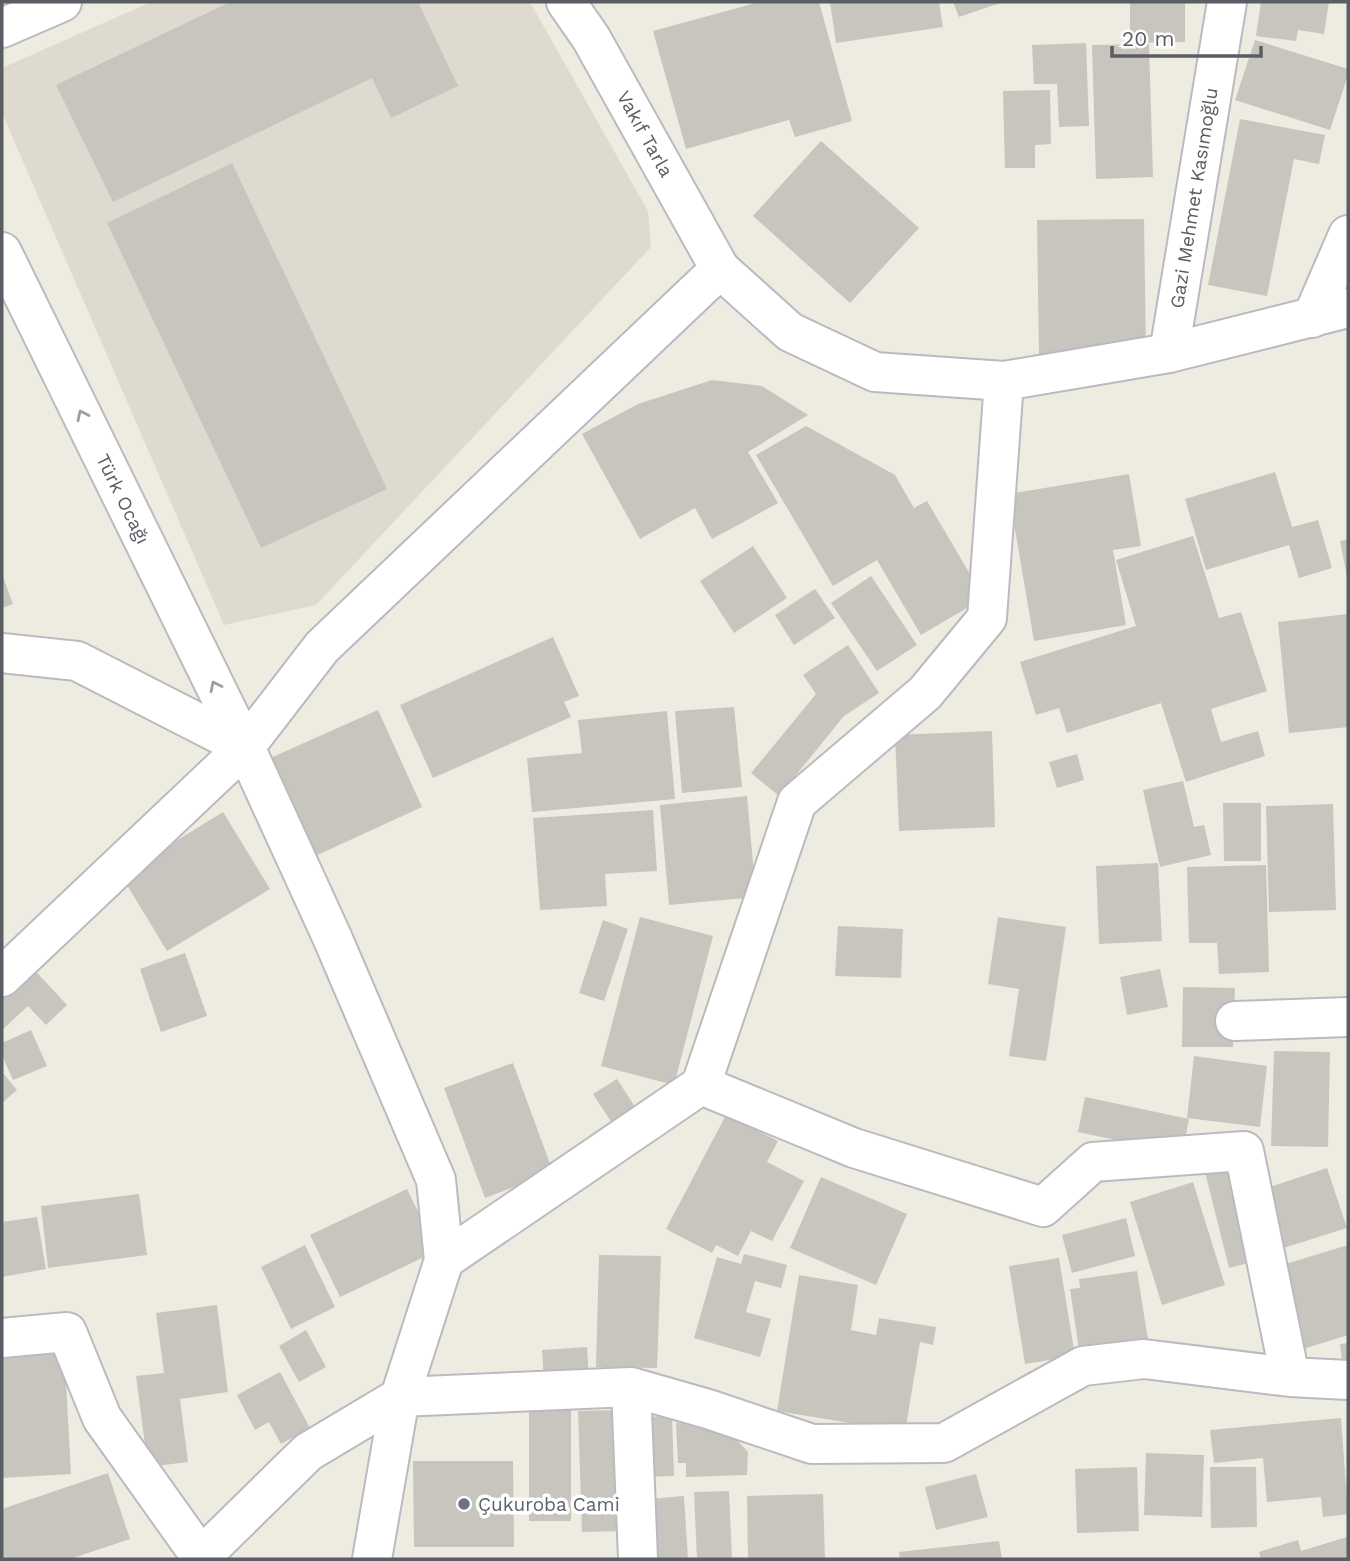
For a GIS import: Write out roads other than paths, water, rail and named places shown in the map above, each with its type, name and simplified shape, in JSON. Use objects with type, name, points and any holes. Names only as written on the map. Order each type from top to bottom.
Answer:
[{"type":"street","points":[[2,28],[62,2]]},
{"type":"street","name":"Vakıf Tarla","points":[[566,2],[591,38],[720,269],[790,332],[875,372],[1004,380],[1169,353],[1348,308]]},
{"type":"street","name":"Gazi Mehmet Kasımoğlu","points":[[1169,353],[1227,2]]},
{"type":"street","points":[[1312,318],[1348,235]]},
{"type":"street","name":"Türk Ocağı","points":[[2,251],[245,747],[332,937],[436,1180],[444,1260]]},
{"type":"street","points":[[2,976],[245,747],[322,647],[720,269]]},
{"type":"street","points":[[372,1559],[400,1396],[444,1260],[701,1084],[797,802],[925,692],[987,618],[1004,380]]},
{"type":"street","points":[[2,653],[77,661],[245,747]]},
{"type":"street","points":[[1235,1021],[1348,1017]]},
{"type":"street","points":[[701,1084],[854,1148],[1044,1207],[1093,1162],[1244,1151],[1290,1377]]},
{"type":"street","points":[[2,1338],[67,1332],[102,1418],[201,1557],[308,1452],[400,1396],[631,1387],[708,1409],[812,1444],[944,1443],[1083,1366],[1144,1359],[1290,1377],[1348,1380]]},
{"type":"street","points":[[631,1387],[638,1559]]},
{"type":"place","name":"Çukuroba Cami","points":[[464,1504]]}]
